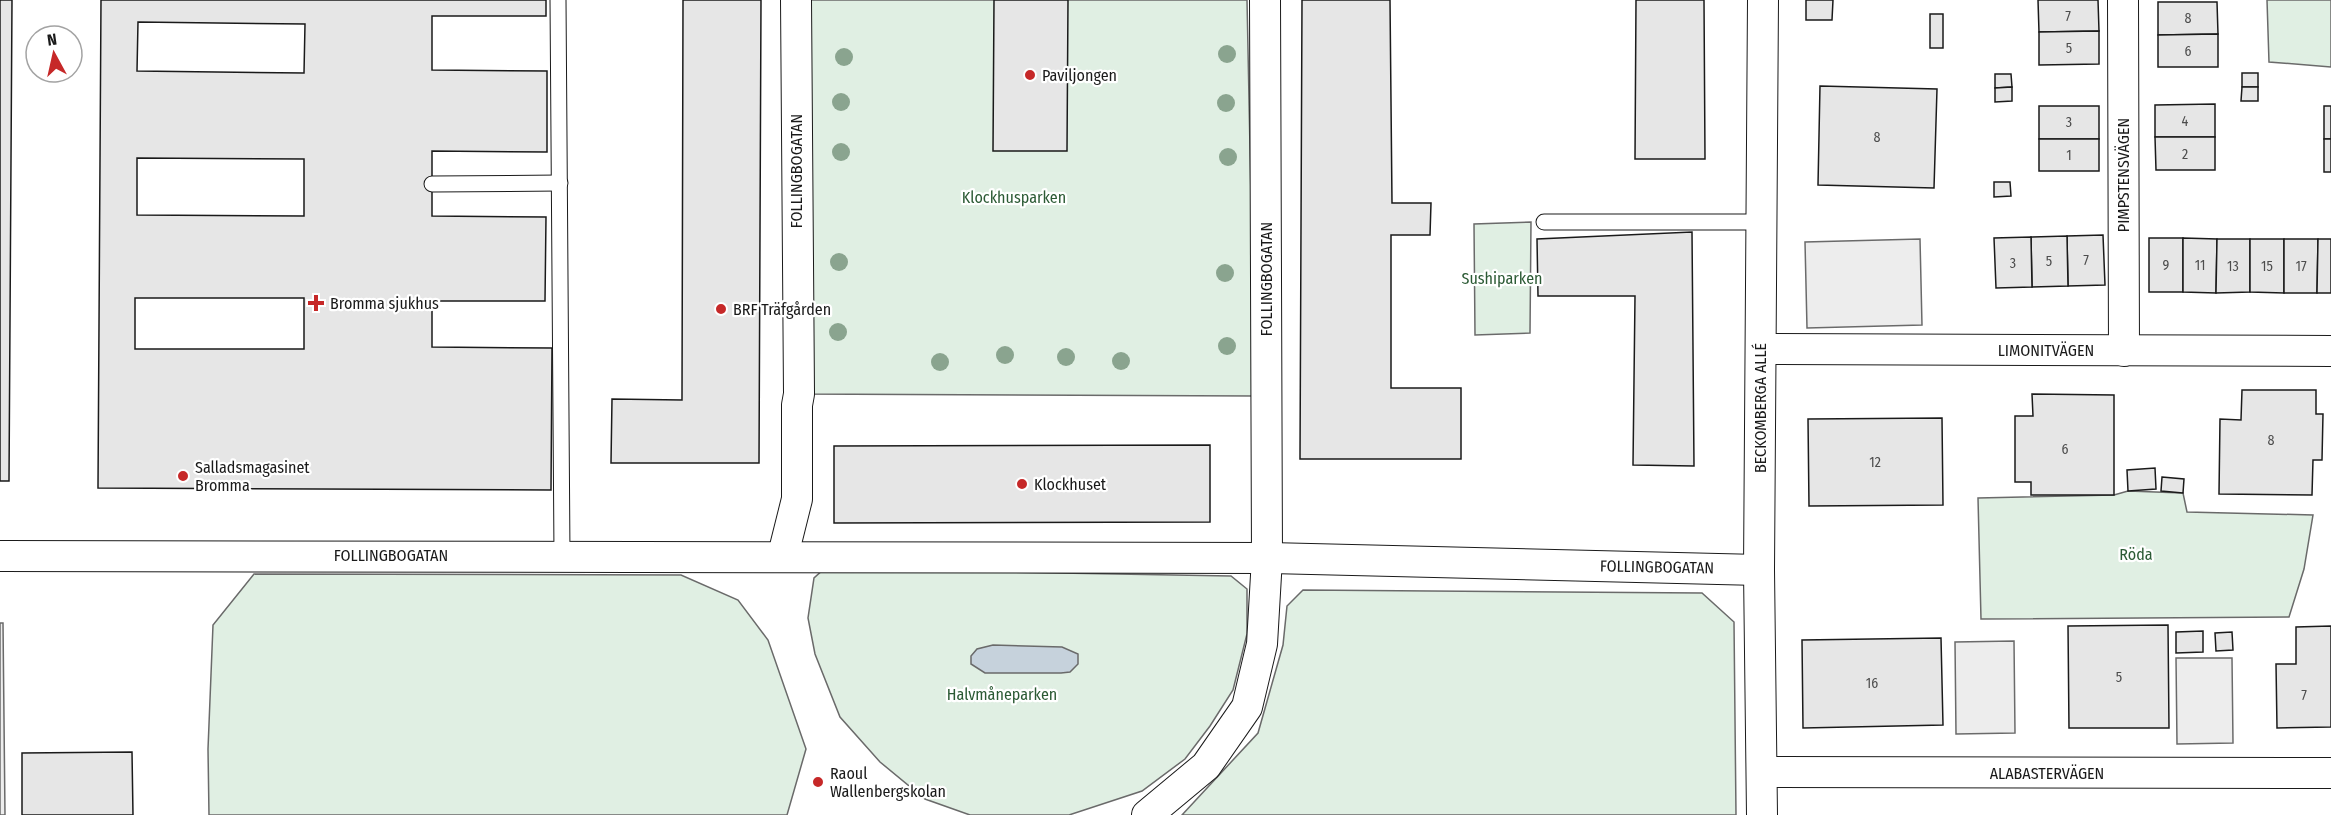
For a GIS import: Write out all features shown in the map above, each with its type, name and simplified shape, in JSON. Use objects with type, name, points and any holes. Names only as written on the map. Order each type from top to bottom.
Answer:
[{"type":"street","name":"FOLLINGBOGATAN","points":[[783,555],[797,499],[799,394],[796,0]]},
{"type":"street","name":"FOLLINGBOGATAN","points":[[1265,0],[1267,558]]},
{"type":"street","name":"BECKOMBERGA ALLÉ","points":[[1762,815],[1760,570],[1763,0]]},
{"type":"street","name":"PIMPSTENSVÄGEN","points":[[2123,0],[2124,351]]},
{"type":"street","name":"LIMONITVÄGEN","points":[[1761,349],[2331,351]]},
{"type":"street","name":"FOLLINGBOGATAN","points":[[0,556],[783,555],[1267,558],[1760,570]]},
{"type":"street","points":[[1147,815],[1206,766],[1247,706],[1262,644],[1267,558]]},
{"type":"street","name":"ALABASTERVÄGEN","points":[[1762,772],[2331,773]]},
{"type":"lane","points":[[558,0],[562,555]]},
{"type":"lane","points":[[432,184],[560,183]]},
{"type":"lane","points":[[1544,222],[1761,222]]},
{"type":"green space","name":"Klockhusparken","points":[[807,0],[1247,0],[1255,396],[799,394]]},
{"type":"green space","points":[[2267,0],[2331,0],[2331,67],[2269,62]]},
{"type":"green space","name":"Sushiparken","points":[[1531,222],[1530,333],[1475,335],[1474,224]]},
{"type":"green space","name":"Röda","points":[[2128,491],[2183,493],[2187,512],[2313,515],[2304,569],[2289,617],[1981,619],[1978,498],[2114,495]]},
{"type":"green space","name":"Halvmåneparken","points":[[824,569],[1231,576],[1247,589],[1247,634],[1233,690],[1210,726],[1185,759],[1142,791],[1069,815],[970,815],[925,799],[880,762],[840,717],[815,654],[808,618],[814,578]]},
{"type":"green space","points":[[254,574],[681,575],[738,600],[768,640],[806,749],[787,815],[209,815],[208,749],[213,625]]},
{"type":"green space","points":[[1303,590],[1702,593],[1734,622],[1736,815],[1182,815],[1258,733],[1283,645],[1287,606]]},
{"type":"shaded area","points":[[1920,239],[1922,325],[1807,328],[1805,242]]},
{"type":"shaded area","points":[[0,623],[3,623],[5,815],[0,815]]},
{"type":"shaded area","points":[[2014,641],[2015,733],[1956,734],[1955,642]]},
{"type":"shaded area","points":[[993,645],[1062,647],[1078,654],[1078,664],[1070,672],[1061,673],[985,673],[971,664],[971,656],[977,649]]},
{"type":"shaded area","points":[[2176,658],[2232,658],[2233,743],[2177,744]]},
{"type":"building","points":[[0,0],[12,0],[9,481],[0,481]]},
{"type":"building","name":"Bromma sjukhus","points":[[101,0],[546,0],[546,16],[432,16],[432,70],[547,71],[547,152],[432,151],[432,216],[546,217],[545,301],[432,301],[432,347],[552,348],[551,490],[98,488]],"holes":[[[138,22],[305,24],[304,73],[137,71]],[[137,158],[304,159],[304,216],[137,215]],[[135,298],[304,298],[304,349],[135,349]]]},
{"type":"building","name":"BRF Träfgården","points":[[683,0],[761,0],[759,463],[611,463],[612,399],[682,400]]},
{"type":"building","name":"Paviljongen","points":[[994,0],[1068,0],[1067,151],[993,151]]},
{"type":"building","points":[[1302,0],[1390,0],[1392,203],[1431,203],[1430,235],[1391,235],[1391,388],[1461,388],[1461,459],[1300,459]]},
{"type":"building","points":[[1636,0],[1704,0],[1705,159],[1635,159]]},
{"type":"building","points":[[1806,0],[1833,0],[1832,20],[1806,20]]},
{"type":"building","points":[[2038,0],[2098,0],[2099,31],[2039,32]]},
{"type":"building","points":[[2158,2],[2217,2],[2218,34],[2158,35]]},
{"type":"building","points":[[1930,14],[1943,14],[1943,48],[1930,48]]},
{"type":"building","points":[[2099,31],[2099,64],[2039,65],[2039,32]]},
{"type":"building","points":[[2218,34],[2218,67],[2158,67],[2158,35]]},
{"type":"building","points":[[2242,73],[2258,73],[2258,87],[2242,87]]},
{"type":"building","points":[[1995,74],[2011,74],[2012,87],[1995,88]]},
{"type":"building","points":[[1820,86],[1937,89],[1934,188],[1818,185]]},
{"type":"building","points":[[2012,87],[2012,101],[1995,102],[1995,88]]},
{"type":"building","points":[[2242,87],[2258,87],[2258,101],[2241,101]]},
{"type":"building","points":[[2215,104],[2215,137],[2155,137],[2155,105]]},
{"type":"building","points":[[2039,106],[2099,106],[2099,139],[2039,139]]},
{"type":"building","points":[[2324,106],[2331,106],[2331,139],[2324,139]]},
{"type":"building","points":[[2155,137],[2215,137],[2215,170],[2156,170]]},
{"type":"building","points":[[2039,139],[2099,139],[2099,171],[2039,171]]},
{"type":"building","points":[[2324,139],[2331,139],[2331,172],[2324,172]]},
{"type":"building","points":[[1994,182],[2010,182],[2011,196],[1994,197]]},
{"type":"building","points":[[1692,232],[1694,466],[1633,465],[1635,296],[1538,296],[1537,239]]},
{"type":"building","points":[[2103,235],[2105,285],[2068,286],[2067,236]]},
{"type":"building","points":[[2067,236],[2068,286],[2032,287],[2031,237]]},
{"type":"building","points":[[2031,237],[2032,287],[1996,288],[1994,238]]},
{"type":"building","points":[[2149,238],[2183,238],[2183,292],[2149,292]]},
{"type":"building","points":[[2183,238],[2217,239],[2216,293],[2183,292]]},
{"type":"building","points":[[2217,239],[2250,239],[2250,292],[2216,293]]},
{"type":"building","points":[[2250,239],[2284,239],[2284,293],[2250,292]]},
{"type":"building","points":[[2284,239],[2318,239],[2317,293],[2284,293]]},
{"type":"building","points":[[2318,239],[2331,239],[2331,293],[2317,293]]},
{"type":"building","points":[[2242,390],[2316,390],[2316,414],[2323,414],[2322,460],[2313,460],[2312,495],[2219,494],[2220,419],[2241,420]]},
{"type":"building","points":[[2032,394],[2114,395],[2114,495],[2031,495],[2031,482],[2015,482],[2015,416],[2033,416]]},
{"type":"building","points":[[1942,418],[1943,505],[1809,506],[1808,419]]},
{"type":"building","name":"Klockhuset","points":[[1210,445],[1210,522],[834,523],[834,446]]},
{"type":"building","points":[[2155,468],[2156,489],[2128,491],[2127,470]]},
{"type":"building","points":[[2162,477],[2184,479],[2183,493],[2161,491]]},
{"type":"building","points":[[2168,625],[2169,728],[2069,728],[2068,626]]},
{"type":"building","points":[[2331,626],[2331,727],[2277,728],[2276,664],[2296,664],[2296,627]]},
{"type":"building","points":[[2203,631],[2203,652],[2176,653],[2176,632]]},
{"type":"building","points":[[2232,632],[2233,650],[2216,651],[2215,633]]},
{"type":"building","points":[[1941,638],[1943,725],[1803,728],[1802,640]]},
{"type":"building","points":[[132,752],[133,815],[22,815],[22,753]]},
{"type":"place","name":"Paviljongen","points":[[1030,75]]},
{"type":"place","name":"Bromma sjukhus","points":[[316,303]]},
{"type":"place","name":"BRF Träfgården","points":[[721,309]]},
{"type":"place","name":"Salladsmagasinet Bromma","points":[[183,476]]},
{"type":"place","name":"Klockhuset","points":[[1022,484]]},
{"type":"place","name":"Raoul Wallenbergskolan","points":[[818,782]]}]
